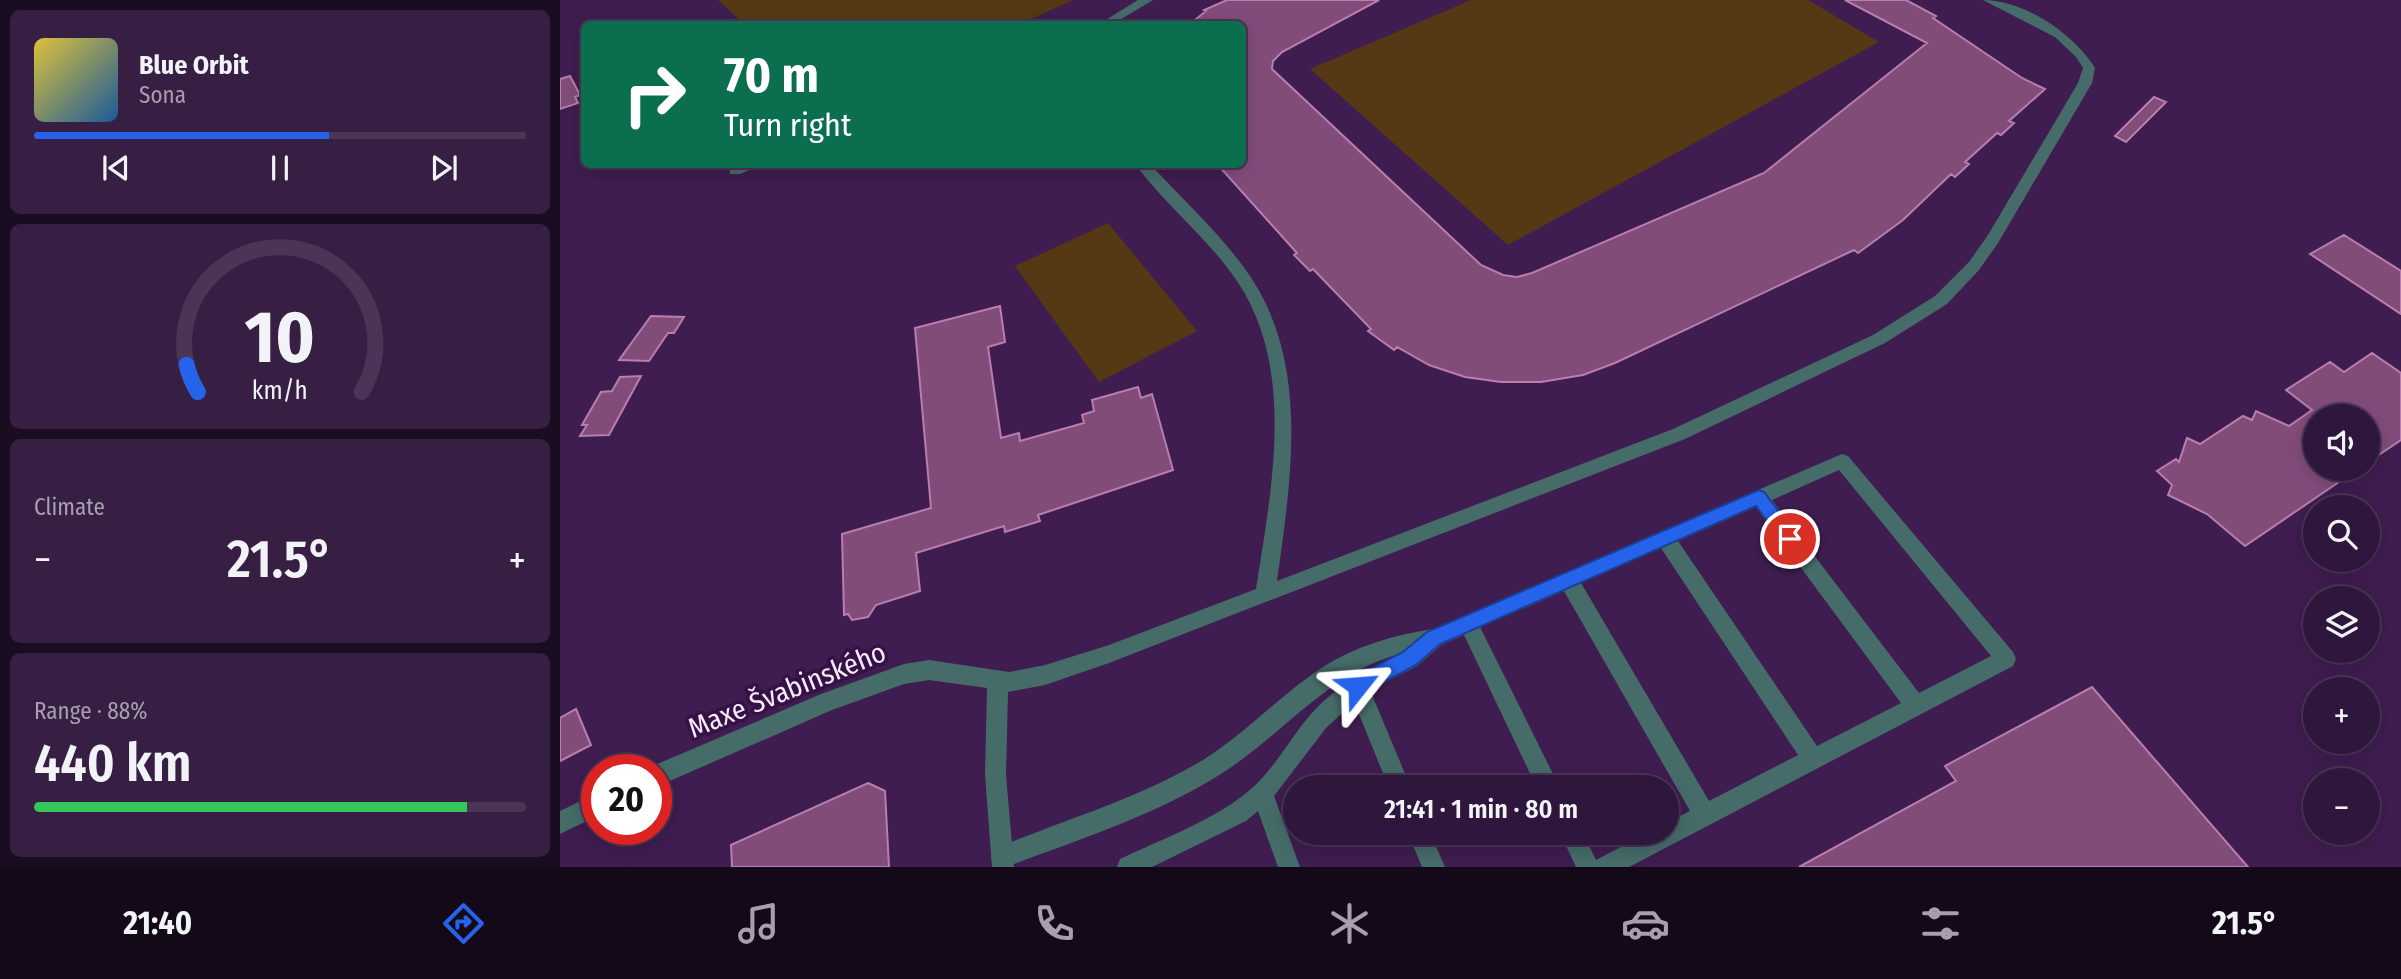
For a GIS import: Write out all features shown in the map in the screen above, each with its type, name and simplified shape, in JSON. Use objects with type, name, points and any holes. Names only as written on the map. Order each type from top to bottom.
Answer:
[{"type":"street","points":[[1110,21],[1147,0]]},
{"type":"street","points":[[1605,867],[2006,659],[1842,461],[1434,638],[1400,643],[1371,653],[1318,682],[1244,746],[1202,774],[1002,862],[993,721],[998,682],[1045,676],[1679,434],[1878,339],[1941,299],[1974,266],[1993,239],[2085,83],[2089,68],[2082,54],[2066,39],[1989,0]]},
{"type":"street","points":[[735,171],[744,168]]},
{"type":"street","points":[[1146,168],[1228,259],[1245,282],[1266,322],[1279,382],[1282,482],[1265,594]]},
{"type":"street","points":[[1759,497],[1916,706]]},
{"type":"street","points":[[1665,538],[1813,759]]},
{"type":"street","points":[[1568,580],[1705,815]]},
{"type":"street","points":[[1468,624],[1543,775]]},
{"type":"street","points":[[1128,867],[1238,813],[1261,795],[1319,721],[1358,686],[1410,659],[1434,638]]},
{"type":"street","name":"Maxe Švabinského","points":[[672,769],[828,701],[918,671],[943,672],[998,682]]},
{"type":"street","points":[[1358,686],[1395,775]]},
{"type":"street","points":[[1261,795],[1271,813],[1289,867]]},
{"type":"street","points":[[560,822],[581,812]]},
{"type":"street","points":[[1424,845],[1434,867]]},
{"type":"street","points":[[1577,845],[1588,867]]},
{"type":"shaded area","points":[[718,0],[1073,0],[1027,21],[741,21]]},
{"type":"shaded area","points":[[1471,0],[1808,0],[1879,42],[1508,245],[1310,69]]},
{"type":"shaded area","points":[[1108,223],[1197,331],[1099,382],[1015,266]]},
{"type":"building","points":[[1227,0],[1379,0],[1282,52],[1273,61],[1272,69],[1481,265],[1503,275],[1517,277],[1532,273],[1764,173],[1927,43],[1845,0],[1906,0],[1936,16],[1933,18],[2022,78],[2045,89],[2009,121],[2014,123],[2001,135],[1997,133],[1965,162],[1969,164],[1955,177],[1951,174],[1903,220],[1858,253],[1854,250],[1615,363],[1583,375],[1541,382],[1501,382],[1465,377],[1429,365],[1397,347],[1394,350],[1368,331],[1371,329],[1313,269],[1310,271],[1294,255],[1297,253],[1221,168],[1246,168],[1246,21],[1194,21],[1206,11],[1204,10]]},
{"type":"building","points":[[570,76],[580,95],[575,97],[578,103],[560,109],[560,79]]},
{"type":"building","points":[[2154,97],[2166,102],[2126,142],[2115,136]]},
{"type":"building","points":[[2344,235],[2401,271],[2401,314],[2310,254]]},
{"type":"building","points":[[1000,306],[1005,342],[988,347],[1001,438],[1019,433],[1020,441],[1084,423],[1082,415],[1094,411],[1092,400],[1138,387],[1141,398],[1152,394],[1173,470],[1038,515],[1040,521],[1005,532],[1004,526],[916,553],[920,591],[876,605],[868,617],[852,620],[848,614],[844,615],[842,534],[931,508],[915,328]]},
{"type":"building","points":[[651,316],[684,317],[674,333],[668,333],[649,361],[619,360]]},
{"type":"building","points":[[2372,353],[2401,373],[2401,440],[2380,454],[2380,404],[2304,404],[2286,390],[2330,362],[2344,372]]},
{"type":"building","points":[[641,376],[609,435],[580,436],[587,425],[582,425],[601,392],[612,391],[620,377]]},
{"type":"building","points":[[2256,411],[2289,426],[2303,416],[2303,481],[2340,481],[2320,495],[2303,495],[2303,506],[2245,546],[2207,514],[2168,495],[2172,485],[2157,471],[2176,459],[2179,462],[2187,438],[2200,444],[2243,416],[2252,420]]},
{"type":"building","points":[[2092,687],[2248,867],[1799,867],[1956,781],[1945,766]]},
{"type":"building","points":[[576,709],[591,745],[560,761],[560,718]]},
{"type":"building","points":[[868,783],[885,791],[889,867],[732,867],[731,845]]},
{"type":"route","points":[[1358,686],[1410,659],[1434,638],[1759,497],[1790,539]]}]
